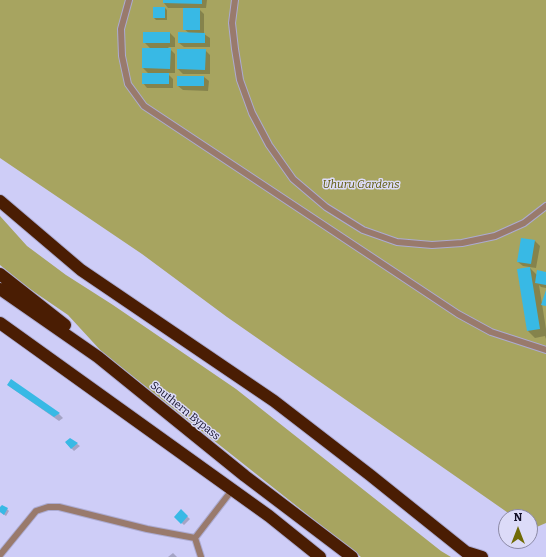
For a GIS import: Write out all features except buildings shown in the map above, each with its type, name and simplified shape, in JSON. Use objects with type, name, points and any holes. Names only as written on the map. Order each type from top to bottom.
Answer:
[{"type":"highway","points":[[0,201],[81,270],[274,401],[466,552],[482,557]]},
{"type":"highway","points":[[0,274],[65,325],[98,357]]},
{"type":"highway","name":"Southern Bypass","points":[[0,289],[98,357],[245,476],[352,557]]},
{"type":"highway","points":[[0,323],[35,350],[269,516],[320,557]]},
{"type":"highway","points":[[0,329],[35,350]]},
{"type":"lane","points":[[129,0],[121,28],[122,56],[128,84],[144,106],[458,314],[491,332],[546,350]]},
{"type":"lane","points":[[235,0],[232,23],[235,50],[240,80],[252,113],[269,145],[293,179],[326,207],[363,230],[397,242],[432,245],[462,243],[495,236],[524,223],[546,206]]},
{"type":"lane","points":[[195,538],[232,490]]},
{"type":"lane","points":[[0,555],[36,511],[48,507],[60,507],[147,529],[195,538]]},
{"type":"lane","points":[[195,538],[201,557]]},
{"type":"green space","name":"Uhuru Gardens","points":[[0,0],[546,0],[546,523],[538,526],[538,509],[503,509],[227,317],[142,254],[0,158]]},
{"type":"green space","points":[[0,216],[27,246],[66,275],[113,305],[236,389],[441,551],[451,557],[361,557],[102,352],[68,315],[27,287],[0,265]]}]
